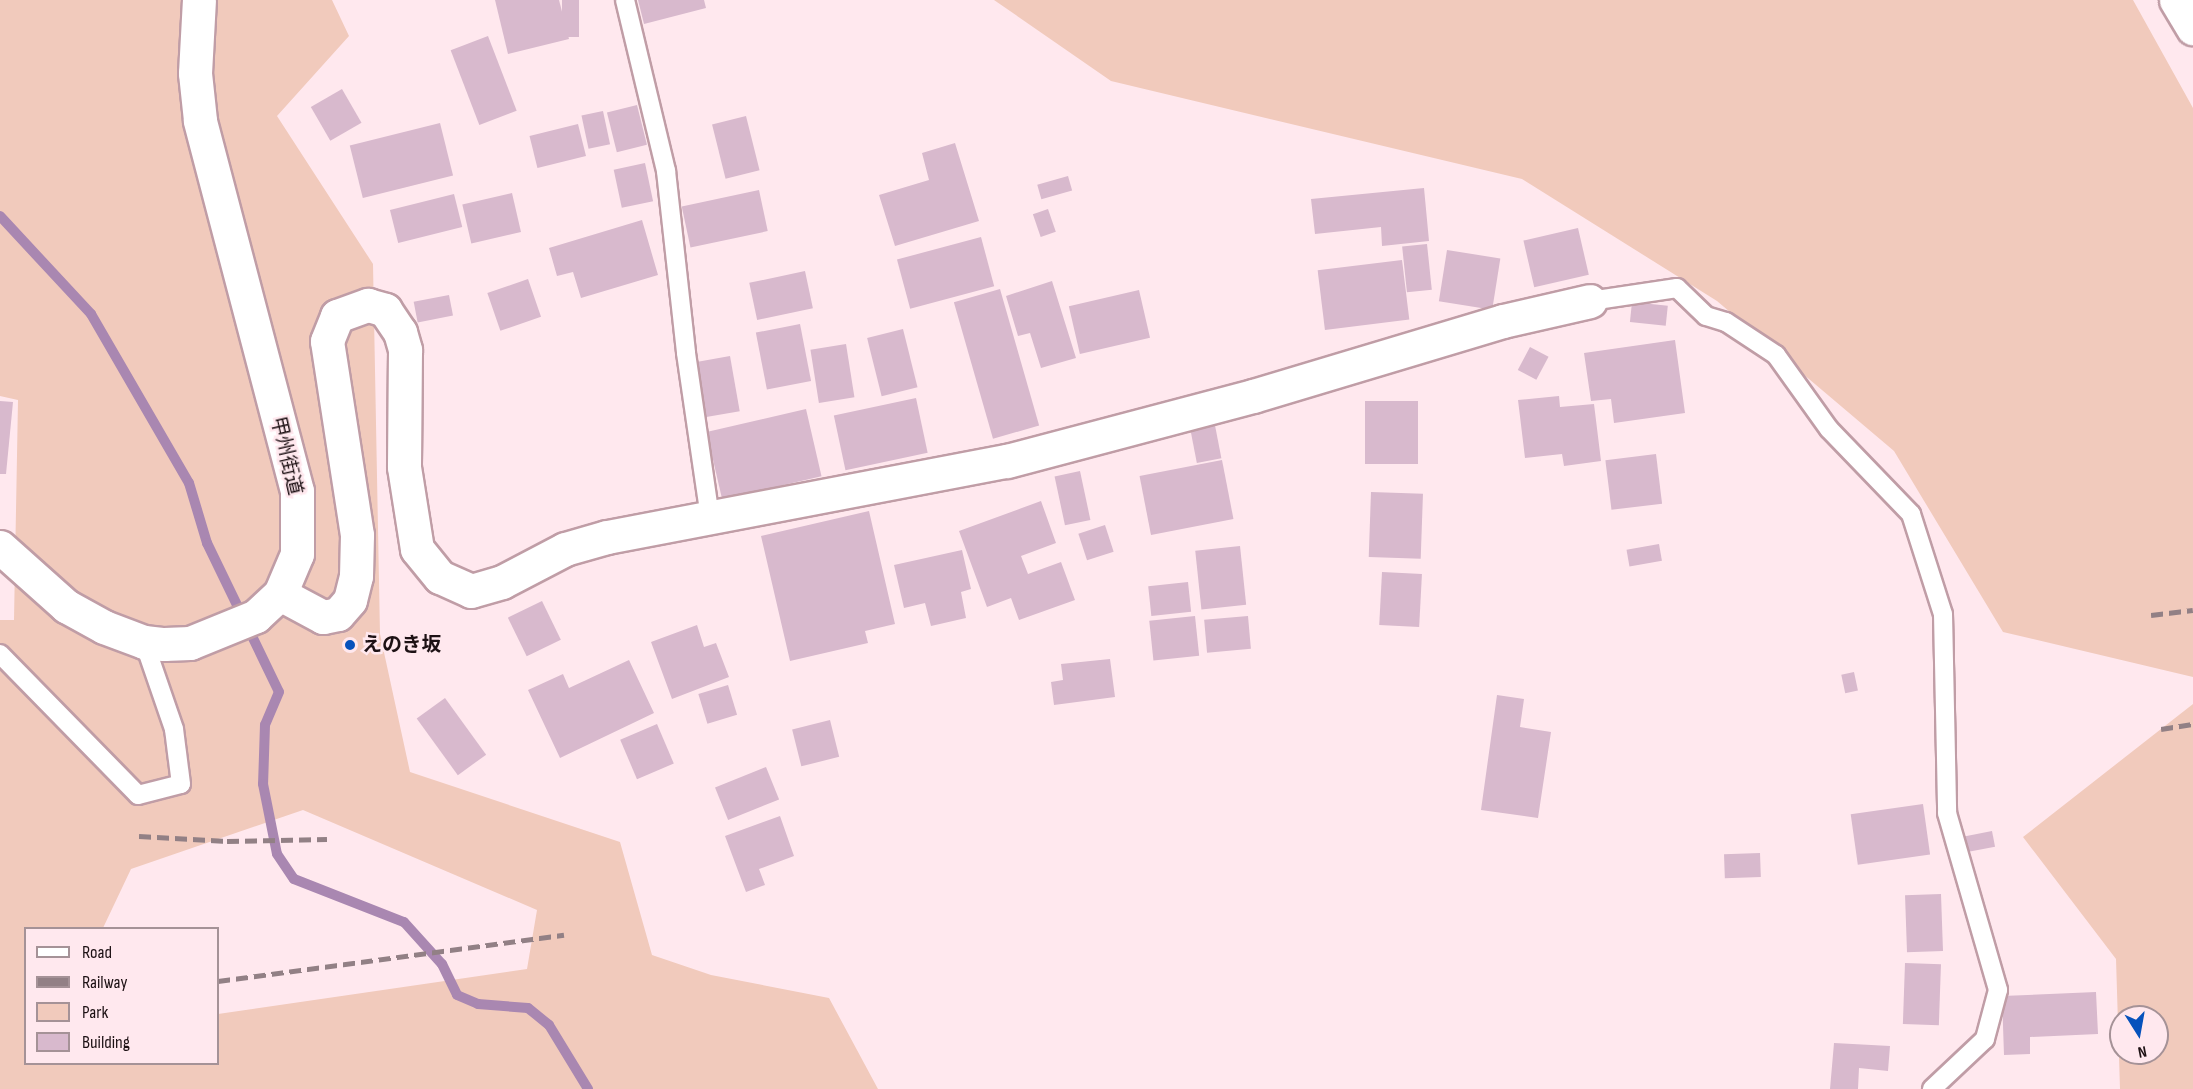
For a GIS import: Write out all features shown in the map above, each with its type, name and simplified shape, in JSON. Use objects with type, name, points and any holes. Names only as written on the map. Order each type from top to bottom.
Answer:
[{"type":"main road","name":"甲州街道","points":[[0,547],[66,606],[104,627],[144,642],[190,643],[256,616],[280,594],[297,554],[297,491],[200,120],[195,73],[199,0]]},
{"type":"main road","points":[[2176,0],[2193,28]]},
{"type":"main road","points":[[280,594],[323,617],[338,615],[350,600],[356,576],[357,535],[327,341],[330,325],[337,316],[368,305],[385,310],[399,332],[405,350],[404,467],[417,549],[426,565],[440,577],[471,591],[502,582],[565,549],[606,537],[1006,461],[1253,396],[1503,321],[1590,301]]},
{"type":"lane","points":[[625,0],[666,171],[686,353],[710,517]]},
{"type":"lane","points":[[1590,301],[1677,288],[1706,316],[1726,322],[1776,355],[1829,429],[1911,514],[1943,614],[1947,813],[1998,990],[1985,1039],[1932,1089]]},
{"type":"lane","points":[[0,654],[138,795],[181,784],[174,729],[144,642]]},
{"type":"green space","points":[[0,0],[332,0],[349,36],[277,116],[373,264],[380,634],[410,772],[620,842],[652,955],[711,975],[829,998],[878,1089],[0,1089],[0,620],[14,620],[18,400],[0,396]],"holes":[[[303,810],[537,910],[527,969],[219,1014],[219,1065],[24,1065],[24,927],[103,927],[131,869]]]},
{"type":"green space","points":[[994,0],[2133,0],[2193,108],[2193,677],[2003,632],[1894,451],[1717,301],[1522,179],[1111,81]]},
{"type":"green space","points":[[2193,704],[2193,1089],[2120,1089],[2119,1065],[2169,1065],[2169,1005],[2117,1005],[2116,959],[2023,837]]},
{"type":"building","points":[[495,0],[559,0],[569,39],[508,54]]},
{"type":"building","points":[[562,0],[579,0],[579,37],[562,37]]},
{"type":"building","points":[[638,0],[704,0],[706,8],[644,24]]},
{"type":"building","points":[[488,36],[517,111],[479,125],[451,50]]},
{"type":"building","points":[[342,89],[362,123],[330,141],[311,107]]},
{"type":"building","points":[[637,105],[647,145],[617,152],[607,112]]},
{"type":"building","points":[[603,111],[610,144],[589,149],[581,116]]},
{"type":"building","points":[[746,116],[760,170],[726,179],[712,124]]},
{"type":"building","points":[[440,123],[453,175],[363,198],[350,145]]},
{"type":"building","points":[[578,124],[586,156],[537,168],[529,136]]},
{"type":"building","points":[[955,143],[979,221],[895,246],[879,195],[929,180],[922,153]]},
{"type":"building","points":[[645,163],[653,201],[622,208],[614,170]]},
{"type":"building","points":[[1068,176],[1072,190],[1041,199],[1037,185]]},
{"type":"building","points":[[1424,188],[1429,241],[1382,246],[1381,227],[1315,234],[1311,199]]},
{"type":"building","points":[[759,190],[768,231],[690,248],[682,206]]},
{"type":"building","points":[[512,193],[521,232],[471,243],[462,204]]},
{"type":"building","points":[[454,194],[462,227],[398,243],[390,210]]},
{"type":"building","points":[[1048,209],[1056,232],[1041,237],[1033,214]]},
{"type":"building","points":[[642,220],[658,275],[581,298],[573,272],[557,276],[549,248]]},
{"type":"building","points":[[1578,228],[1589,275],[1534,287],[1523,241]]},
{"type":"building","points":[[981,237],[994,286],[910,309],[897,260]]},
{"type":"building","points":[[1427,244],[1432,290],[1407,292],[1402,247]]},
{"type":"building","points":[[1447,250],[1500,258],[1492,310],[1439,301]]},
{"type":"building","points":[[1402,260],[1409,320],[1325,330],[1318,270]]},
{"type":"building","points":[[805,271],[813,308],[757,320],[749,283]]},
{"type":"building","points":[[528,279],[541,317],[500,331],[487,293]]},
{"type":"building","points":[[1052,281],[1076,358],[1041,368],[1030,333],[1018,336],[1006,296]]},
{"type":"building","points":[[1000,289],[1039,425],[993,439],[954,302]]},
{"type":"building","points":[[1139,290],[1150,338],[1080,354],[1069,306]]},
{"type":"building","points":[[449,295],[453,316],[418,322],[414,302]]},
{"type":"building","points":[[1632,302],[1668,306],[1666,326],[1630,322]]},
{"type":"building","points":[[800,324],[811,381],[767,390],[756,333]]},
{"type":"building","points":[[903,329],[918,387],[882,396],[867,338]]},
{"type":"building","points":[[1675,340],[1685,413],[1614,423],[1611,399],[1591,401],[1584,353]]},
{"type":"building","points":[[846,344],[854,397],[819,403],[810,350]]},
{"type":"building","points":[[1530,347],[1549,357],[1536,380],[1518,370]]},
{"type":"building","points":[[730,356],[740,411],[706,417],[697,362]]},
{"type":"building","points":[[1559,396],[1560,407],[1594,404],[1601,461],[1564,466],[1562,454],[1525,458],[1518,400]]},
{"type":"building","points":[[916,398],[928,453],[845,470],[834,415]]},
{"type":"building","points":[[0,401],[13,402],[6,474],[0,474]]},
{"type":"building","points":[[1365,401],[1418,401],[1418,464],[1365,464]]},
{"type":"building","points":[[806,409],[822,476],[722,499],[707,432]]},
{"type":"building","points":[[1213,415],[1221,458],[1197,463],[1188,420]]},
{"type":"building","points":[[1656,454],[1662,504],[1611,510],[1605,460]]},
{"type":"building","points":[[1222,460],[1233,519],[1151,535],[1140,476]]},
{"type":"building","points":[[1080,471],[1090,520],[1065,525],[1055,476]]},
{"type":"building","points":[[1371,492],[1423,494],[1421,559],[1369,557]]},
{"type":"building","points":[[1041,501],[1056,543],[1021,556],[1028,574],[1061,562],[1075,600],[1019,620],[1011,598],[987,607],[959,531]]},
{"type":"building","points":[[869,511],[895,624],[865,631],[868,643],[790,661],[761,536]]},
{"type":"building","points":[[1105,525],[1114,552],[1087,560],[1078,534]]},
{"type":"building","points":[[1659,544],[1662,561],[1629,566],[1627,550]]},
{"type":"building","points":[[1240,546],[1246,605],[1201,609],[1195,551]]},
{"type":"building","points":[[962,550],[971,589],[961,592],[966,618],[931,626],[925,603],[904,608],[894,565]]},
{"type":"building","points":[[1382,572],[1422,574],[1419,627],[1379,625]]},
{"type":"building","points":[[1188,582],[1191,612],[1151,616],[1148,586]]},
{"type":"building","points":[[542,601],[561,640],[527,656],[508,618]]},
{"type":"building","points":[[1195,616],[1199,656],[1153,661],[1149,621]]},
{"type":"building","points":[[1248,616],[1251,649],[1207,653],[1204,620]]},
{"type":"building","points":[[697,625],[704,647],[716,643],[729,677],[672,699],[651,642]]},
{"type":"building","points":[[1110,659],[1115,697],[1054,705],[1051,682],[1063,680],[1061,664]]},
{"type":"building","points":[[629,660],[654,713],[560,758],[528,690],[563,674],[569,688]]},
{"type":"building","points":[[1854,672],[1858,691],[1845,693],[1841,675]]},
{"type":"building","points":[[728,685],[737,715],[707,724],[698,694]]},
{"type":"building","points":[[1497,695],[1524,699],[1520,727],[1551,732],[1538,818],[1481,810]]},
{"type":"building","points":[[445,698],[486,755],[458,775],[417,719]]},
{"type":"building","points":[[830,720],[839,757],[801,766],[792,729]]},
{"type":"building","points":[[657,724],[674,764],[637,779],[620,740]]},
{"type":"building","points":[[766,767],[779,799],[728,820],[715,788]]},
{"type":"building","points":[[1923,804],[1930,855],[1858,865],[1851,814]]},
{"type":"building","points":[[780,816],[794,856],[759,869],[765,885],[746,892],[725,836]]},
{"type":"building","points":[[1992,831],[1995,847],[1965,853],[1962,837]]},
{"type":"building","points":[[1760,853],[1761,877],[1725,878],[1724,854]]},
{"type":"building","points":[[1941,894],[1943,951],[1907,952],[1905,895]]},
{"type":"building","points":[[1905,963],[1941,964],[1939,1025],[1903,1024]]},
{"type":"building","points":[[2096,992],[2098,1034],[2030,1037],[2030,1054],[2004,1055],[2002,996]]},
{"type":"building","points":[[1834,1043],[1890,1046],[1888,1071],[1859,1068],[1858,1089],[1830,1089]]},
{"type":"waterway","points":[[0,216],[91,314],[189,483],[207,543],[279,692],[265,725],[263,784],[277,854],[294,879],[404,922],[442,964],[457,995],[478,1004],[528,1008],[549,1025],[588,1089]]},
{"type":"railway","points":[[2151,615],[2193,610]]},
{"type":"railway","points":[[2161,729],[2193,724]]},
{"type":"railway","points":[[139,836],[227,841],[327,839]]},
{"type":"railway","points":[[219,981],[564,935]]},
{"type":"place","name":"えのき坂","points":[[350,645]]}]
